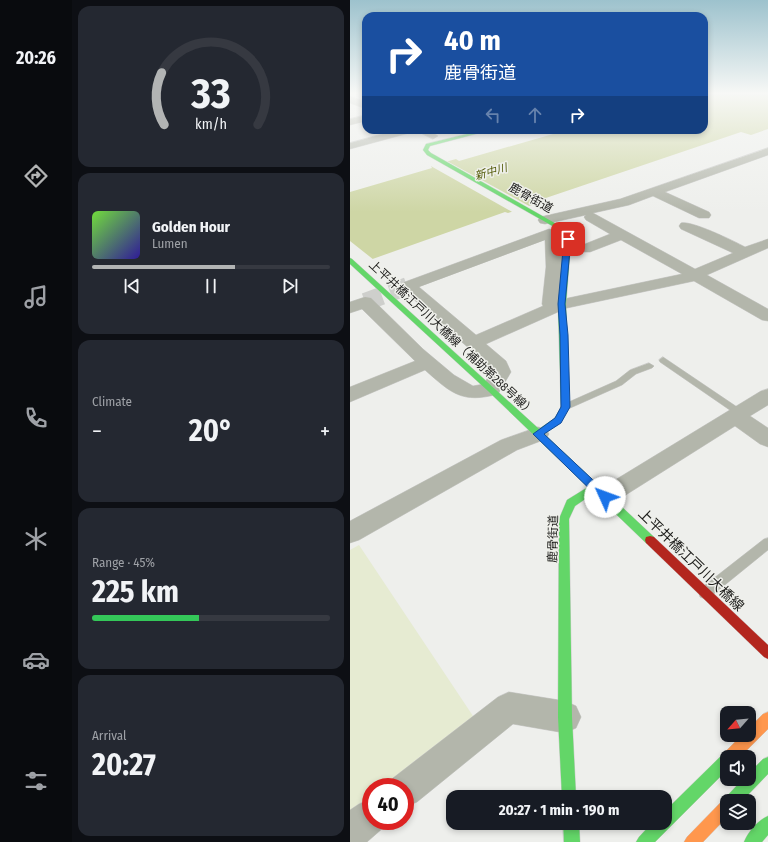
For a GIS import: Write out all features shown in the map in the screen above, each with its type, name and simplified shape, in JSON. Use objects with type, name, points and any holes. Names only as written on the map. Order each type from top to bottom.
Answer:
[{"type":"street","points":[[350,146],[394,134]]},
{"type":"street","points":[[429,134],[433,136]]},
{"type":"street","name":"鹿骨街道","points":[[472,134],[435,143],[426,148],[426,152],[542,218],[564,232],[568,239],[557,306],[564,335],[565,407]]},
{"type":"street","points":[[542,218],[624,202],[768,151]]},
{"type":"street","points":[[755,156],[768,161]]},
{"type":"street","points":[[654,192],[704,215]]},
{"type":"street","points":[[591,217],[768,316]]},
{"type":"street","points":[[686,226],[704,235],[716,238],[745,253]]},
{"type":"street","points":[[358,305],[428,362],[450,382],[469,392],[481,392],[491,389],[501,372],[499,365],[408,286],[549,233],[553,237],[554,242],[550,304],[557,306]]},
{"type":"street","points":[[585,249],[622,234]]},
{"type":"street","points":[[474,343],[557,306],[696,275],[768,242]]},
{"type":"street","name":"上平井橋江戸川大橋線（補助第288号線）","points":[[350,260],[538,434]]},
{"type":"street","points":[[350,395],[428,362]]},
{"type":"street","points":[[538,434],[600,492],[768,396]]},
{"type":"street","points":[[350,533],[509,445],[538,434],[558,420],[565,407]]},
{"type":"street","points":[[737,415],[768,438]]},
{"type":"street","name":"鹿骨街道","points":[[570,790],[565,717],[566,509],[569,503],[600,492]]},
{"type":"street","name":"上平井橋江戸川大橋線","points":[[600,492],[768,653]]},
{"type":"street","points":[[414,783],[509,708],[565,717]]},
{"type":"street","points":[[737,750],[768,719]]},
{"type":"street","points":[[739,794],[768,764]]},
{"type":"street","points":[[672,814],[720,767]]},
{"type":"street","points":[[692,842],[720,813]]},
{"type":"street","points":[[350,833],[362,823]]},
{"type":"street","points":[[752,842],[768,824]]},
{"type":"street","points":[[571,830],[572,842]]},
{"type":"street","points":[[644,842],[656,830]]},
{"type":"lane","points":[[663,360],[737,415]]},
{"type":"lane","points":[[565,407],[619,383],[633,372],[649,366]]},
{"type":"lane","points":[[705,593],[768,543]]},
{"type":"shaded area","points":[[359,545],[475,719],[398,778],[362,778],[362,806],[356,810],[350,811],[350,550]]},
{"type":"water","name":"新中川","points":[[737,133],[534,202],[535,204],[508,213],[505,212],[350,267],[350,192],[432,168],[431,166],[456,159],[459,161],[553,134]]},
{"type":"pier","points":[[445,160],[531,207],[514,213],[429,165]]},
{"type":"pier","points":[[350,241],[374,260],[350,269]]},
{"type":"tunnel","points":[[365,302],[408,286]]},
{"type":"traffic: fast","points":[[473,134],[428,145],[425,150],[429,154],[558,227],[564,232],[568,239],[562,304],[565,407],[558,420],[538,434]]},
{"type":"traffic: fast","points":[[350,260],[491,389],[650,540]]},
{"type":"traffic: fast","points":[[569,790],[565,717],[564,519],[571,503],[595,488]]},
{"type":"traffic: fast","points":[[739,794],[768,764]]},
{"type":"traffic: fast","points":[[672,814],[720,767]]},
{"type":"traffic: fast","points":[[752,842],[768,824]]},
{"type":"traffic: fast","points":[[571,830],[572,842]]},
{"type":"traffic: fast","points":[[644,842],[656,830]]},
{"type":"traffic: slow","points":[[737,750],[768,719]]},
{"type":"traffic: slow","points":[[692,842],[720,813]]},
{"type":"traffic: jam","points":[[650,540],[768,653]]},
{"type":"route","points":[[568,239],[562,304],[565,407],[563,414],[558,420],[538,434],[605,497]]}]
